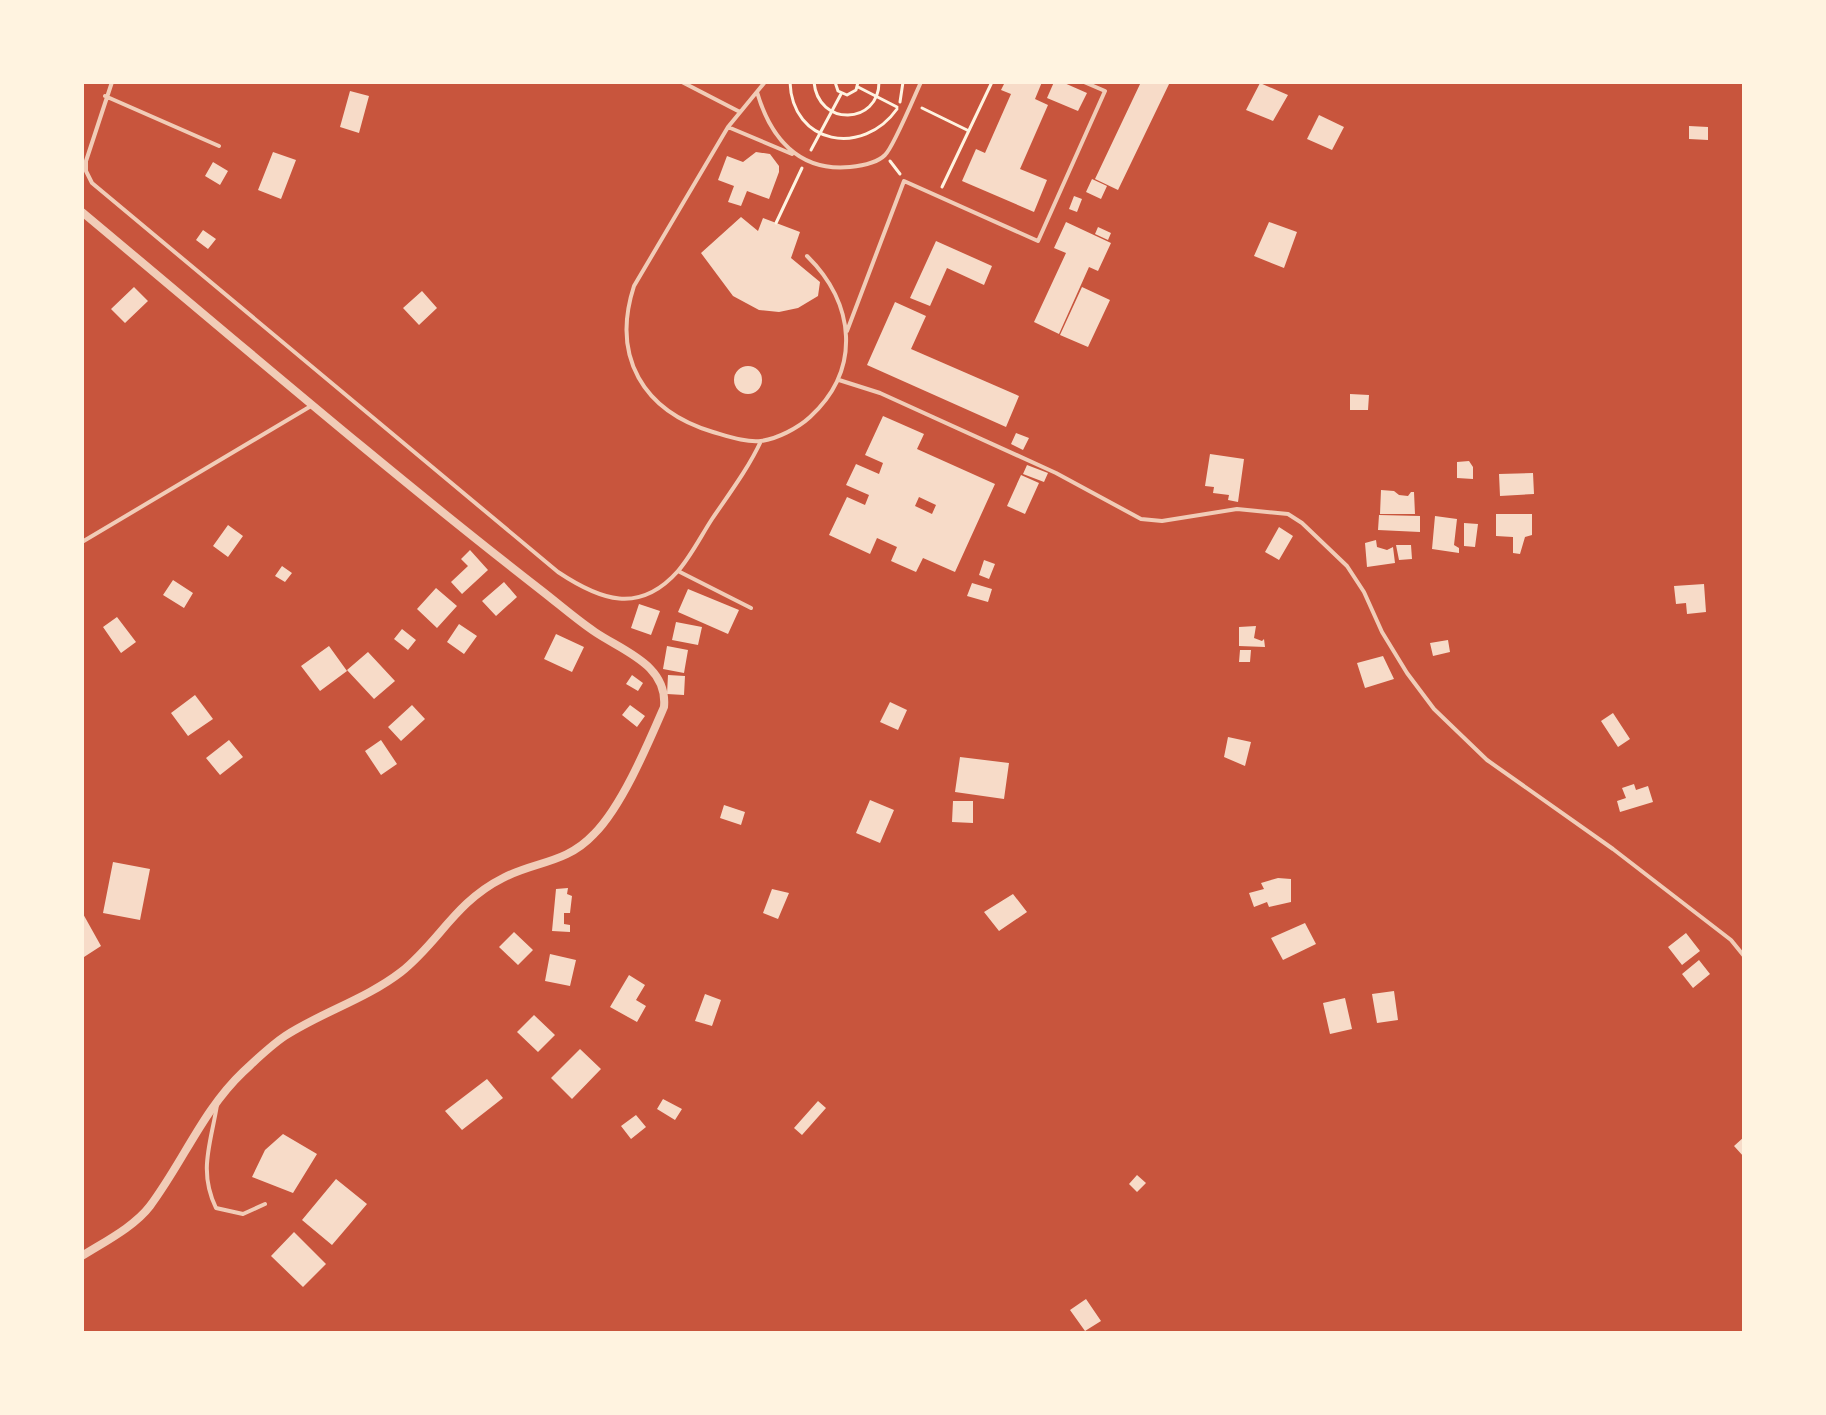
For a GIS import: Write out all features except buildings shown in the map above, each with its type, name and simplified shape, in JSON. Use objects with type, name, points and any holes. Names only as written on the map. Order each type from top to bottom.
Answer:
[{"type":"street","points":[[82,212],[440,510],[595,632],[646,664],[660,681],[665,699],[643,756],[594,835],[562,858],[503,877],[460,908],[400,972],[282,1038],[218,1098],[149,1208],[82,1256]]},
{"type":"lane","points":[[112,82],[86,161],[86,171],[92,183],[533,552],[583,590],[627,600],[656,589],[678,571],[761,441]]},
{"type":"lane","points":[[682,82],[740,112]]},
{"type":"lane","points":[[765,82],[728,127],[634,286],[627,307],[625,329],[633,366],[642,384],[666,410],[703,429],[761,441],[792,430],[806,420],[826,400],[839,380],[846,332],[843,311],[833,287],[807,256]]},
{"type":"lane","points":[[728,127],[820,165],[847,167],[874,161],[886,155],[921,82]]},
{"type":"lane","points":[[846,332],[904,181],[1038,241],[1105,91],[1084,82]]},
{"type":"lane","points":[[757,92],[764,116],[776,135],[785,146],[806,160]]},
{"type":"lane","points":[[105,96],[219,146]]},
{"type":"lane","points":[[839,380],[880,393],[1056,473],[1141,519],[1162,521],[1237,509],[1288,514],[1302,523],[1347,566],[1364,592],[1382,632],[1434,709],[1487,760],[1613,849],[1731,940],[1744,956]]},
{"type":"lane","points":[[82,542],[313,404]]},
{"type":"lane","points":[[678,571],[751,608]]},
{"type":"lane","points":[[218,1098],[207,1161],[207,1188],[216,1208],[222,1211],[243,1214],[265,1204]]},
{"type":"path","points":[[790,82],[793,100],[808,125],[838,139],[856,139],[873,133],[887,122],[898,107],[903,82]]},
{"type":"path","points":[[814,82],[818,99],[832,112],[847,116],[871,105],[879,82]]},
{"type":"path","points":[[835,82],[841,94]]},
{"type":"path","points":[[937,196],[992,82]]},
{"type":"path","points":[[841,94],[851,94],[858,85],[907,112]]},
{"type":"path","points":[[776,223],[841,94]]},
{"type":"path","points":[[911,103],[967,130]]},
{"type":"path","points":[[886,155],[904,181]]}]
